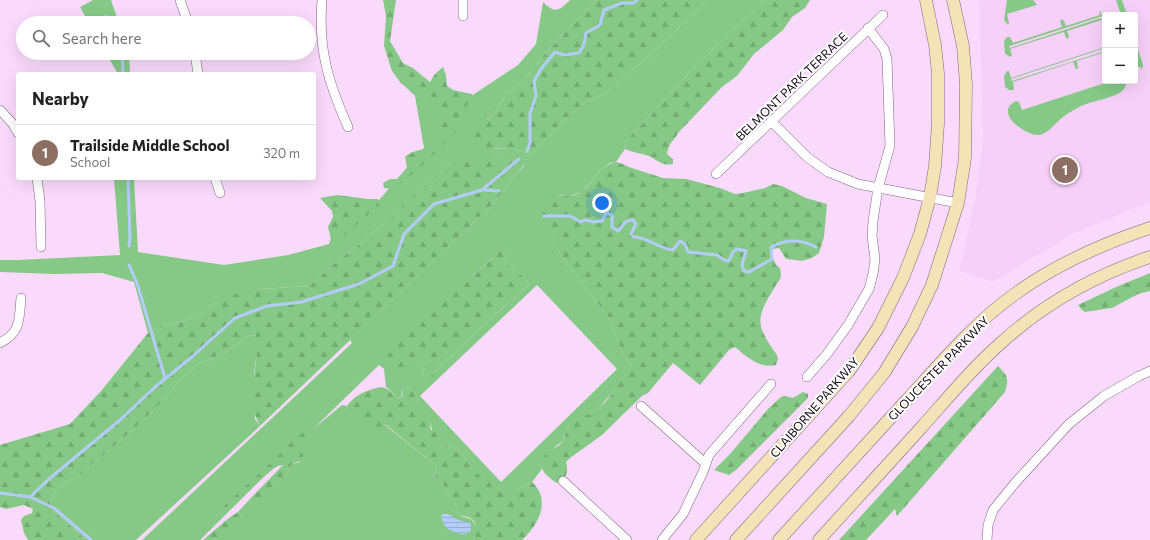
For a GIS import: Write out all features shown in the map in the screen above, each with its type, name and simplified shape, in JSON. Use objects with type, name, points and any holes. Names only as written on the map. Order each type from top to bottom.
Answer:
[{"type":"main road","name":"CLAIBORNE PARKWAY","points":[[696,540],[849,371],[878,328],[903,278],[920,234],[930,197],[935,166],[938,124],[938,73],[933,31],[926,0]]},
{"type":"main road","points":[[736,540],[849,416],[884,372],[912,327],[932,284],[958,203],[965,158],[966,84],[962,46],[953,0]]},
{"type":"main road","name":"GLOUCESTER PARKWAY","points":[[779,540],[953,350],[984,319],[1015,294],[1050,271],[1114,240],[1150,228]]},
{"type":"main road","points":[[819,540],[966,378],[1001,342],[1065,295],[1097,279],[1150,258]]},
{"type":"street","points":[[180,0],[186,16]]},
{"type":"street","points":[[322,0],[320,18],[324,61],[330,82],[348,127]]},
{"type":"street","points":[[463,0],[463,16]]},
{"type":"street","name":"BELMONT PARK TERRACE","points":[[716,174],[883,15]]},
{"type":"street","points":[[807,377],[827,354],[848,325],[868,289],[873,274],[875,259],[873,228],[878,188],[890,146],[887,59],[884,49],[868,28]]},
{"type":"street","points":[[196,60],[198,72]]},
{"type":"street","points":[[0,110],[16,129]]},
{"type":"street","points":[[771,121],[807,157],[828,172],[858,184],[958,203]]},
{"type":"street","points":[[37,180],[40,201],[41,247]]},
{"type":"street","points":[[216,180],[220,193]]},
{"type":"street","points":[[0,343],[15,333],[19,320],[21,298]]},
{"type":"street","points":[[987,540],[988,525],[993,510],[1015,483],[1069,424],[1104,396],[1128,381],[1150,371]]},
{"type":"street","points":[[662,540],[683,514],[703,472],[709,455],[771,384]]},
{"type":"street","points":[[641,406],[705,463]]},
{"type":"street","points":[[563,481],[627,540]]},
{"type":"shaded area","points":[[979,0],[1150,0],[1150,202],[1075,233],[993,282],[959,271],[975,201],[983,138]]},
{"type":"green space","points":[[93,0],[111,0],[117,16],[85,16],[80,7]]},
{"type":"green space","points":[[383,0],[396,0],[390,41],[403,63],[413,68],[430,82],[435,74],[443,67],[446,75],[447,86],[453,90],[472,94],[472,99],[465,108],[455,134],[416,171],[393,189],[384,188],[383,183],[390,179],[397,179],[407,168],[405,157],[428,146],[440,133],[437,111],[421,101],[400,82],[392,71],[384,46],[386,16]]},
{"type":"green space","points":[[570,0],[596,0],[542,57],[524,81],[507,94],[492,117],[487,119],[494,149],[510,148],[531,154],[585,102],[608,92],[708,0],[765,0],[693,68],[624,142],[625,149],[616,162],[610,163],[602,169],[582,192],[570,196],[558,195],[546,232],[552,235],[561,256],[608,317],[625,358],[630,363],[631,368],[626,377],[597,410],[568,425],[563,441],[556,446],[541,465],[542,469],[532,482],[514,491],[500,491],[492,484],[486,482],[471,468],[464,456],[454,448],[447,446],[443,447],[434,435],[428,417],[425,413],[421,415],[417,398],[411,388],[407,387],[402,391],[401,398],[396,397],[386,387],[384,369],[379,365],[313,429],[342,405],[347,406],[345,411],[358,409],[361,413],[362,424],[370,428],[385,425],[435,465],[436,472],[434,476],[443,484],[448,494],[455,502],[457,510],[461,516],[471,519],[475,524],[477,530],[474,538],[470,540],[213,540],[241,515],[238,512],[248,501],[253,503],[287,474],[292,464],[300,462],[290,451],[200,540],[142,540],[352,343],[350,340],[494,203],[514,176],[525,165],[506,158],[498,158],[449,165],[380,228],[334,264],[309,286],[261,289],[217,302],[205,312],[181,322],[160,326],[148,333],[134,282],[102,273],[53,274],[0,272],[0,260],[120,255],[114,180],[134,180],[138,252],[224,265],[288,255],[329,244],[341,206],[379,200],[424,148],[412,79],[465,100],[518,65],[536,44],[543,2],[554,10],[560,9]],"holes":[[[503,252],[507,264],[520,273],[529,285],[492,317],[430,376],[421,378],[425,364],[422,361],[418,361],[443,304],[491,259]],[[537,285],[617,369],[501,482],[420,396]]]},
{"type":"green space","points":[[596,0],[708,0],[608,92],[585,102],[531,154],[510,148],[481,149],[472,145],[467,136],[477,125],[492,117],[507,94],[524,81],[542,57]]},
{"type":"green space","points":[[765,0],[810,0],[805,8],[792,17],[783,30],[754,54],[737,76],[722,87],[678,133],[670,144],[667,154],[673,159],[673,164],[665,164],[650,156],[625,149],[624,142],[693,68]]},
{"type":"green space","points":[[1007,0],[1033,0],[1037,5],[1007,14],[1008,25],[1004,20]]},
{"type":"green space","points":[[1116,0],[1122,0],[1126,12],[1120,12]]},
{"type":"green space","points":[[1099,10],[1102,16],[1009,46],[1010,48],[1101,18],[1102,20],[1067,31],[1069,36],[1068,39],[1066,38],[1064,32],[1010,49],[1012,55],[1011,57],[1005,54],[1004,41],[1007,37],[1010,37],[1013,43],[1062,27],[1060,21],[1062,19],[1066,26],[1100,15]]},
{"type":"green space","points":[[1102,48],[1011,79],[1012,81],[1102,52],[1077,61],[1078,69],[1076,69],[1073,62],[1013,82],[1014,90],[1009,90],[1005,87],[1004,76],[1007,71],[1009,71],[1011,78]]},
{"type":"green space","points":[[1138,49],[1143,65],[1142,69],[1138,67]]},
{"type":"green space","points":[[110,60],[129,60],[130,72],[117,72]]},
{"type":"green space","points":[[1102,84],[1125,84],[1121,92],[1108,98],[1081,106],[1039,135],[1026,132],[1009,117],[1008,111],[1010,106],[1016,101],[1019,102],[1022,110]]},
{"type":"green space","points":[[506,158],[525,164],[494,203],[260,426],[255,415],[253,404],[257,346],[256,335],[249,336],[224,353],[199,363],[182,378],[154,410],[136,427],[79,476],[65,482],[55,491],[50,502],[55,512],[86,540],[28,540],[24,533],[21,520],[24,516],[32,513],[33,509],[24,505],[6,509],[0,507],[0,445],[70,424],[101,391],[148,333],[160,326],[181,322],[205,312],[217,302],[233,295],[261,289],[309,286],[334,264],[380,228],[404,204],[449,165],[464,161]]},
{"type":"green space","points":[[616,162],[663,178],[686,179],[720,188],[735,194],[765,188],[773,184],[782,186],[806,198],[827,204],[824,237],[819,253],[812,258],[802,261],[786,259],[779,248],[773,249],[771,254],[776,265],[780,268],[781,276],[764,305],[760,320],[764,335],[777,355],[778,359],[776,365],[770,366],[759,364],[735,347],[729,350],[700,385],[673,363],[648,393],[642,396],[602,435],[566,462],[566,475],[557,483],[541,468],[544,456],[563,441],[569,424],[593,412],[603,404],[631,368],[630,363],[625,358],[608,317],[561,256],[552,235],[540,226],[538,222],[538,214],[542,206],[556,195],[570,196],[581,193],[603,168]]},
{"type":"green space","points":[[337,195],[378,199],[379,205],[343,236],[332,243],[328,227],[333,217],[332,211],[320,198]]},
{"type":"green space","points":[[499,252],[503,252],[507,264],[520,273],[529,285],[492,317],[432,374],[434,376],[430,376],[426,379],[421,378],[425,364],[422,361],[418,361],[399,370],[391,367],[386,360],[388,354]]},
{"type":"green space","points":[[1150,273],[1150,291],[1138,294],[1112,308],[1085,312],[1078,305],[1116,287]]},
{"type":"green space","points":[[257,335],[257,353],[254,373],[255,419],[260,426],[136,540],[86,540],[55,512],[50,502],[55,491],[65,482],[79,476],[136,427],[154,410],[182,378],[199,363],[224,353],[249,336]]},
{"type":"green space","points":[[998,366],[1007,378],[1005,392],[897,516],[895,509],[866,540],[839,540]]},
{"type":"green space","points":[[381,387],[388,389],[395,396],[400,398],[402,397],[403,388],[408,387],[411,389],[416,396],[421,414],[425,413],[429,417],[431,430],[438,432],[441,437],[440,445],[443,447],[447,446],[454,448],[464,456],[471,468],[500,491],[514,491],[532,482],[538,489],[542,505],[533,528],[522,540],[466,540],[474,538],[476,532],[475,523],[468,517],[458,514],[455,502],[448,494],[443,484],[433,482],[436,472],[435,465],[386,425],[370,429],[360,424],[359,420],[361,413],[358,409],[351,413],[345,411],[350,402],[360,394]]},
{"type":"green space","points":[[803,392],[808,394],[808,398],[736,470],[729,475],[714,470],[730,454],[768,409],[781,397],[784,396],[793,398]]},
{"type":"green space","points":[[306,430],[307,435],[304,441],[289,449],[302,453],[302,460],[292,464],[287,474],[257,502],[253,503],[248,501],[283,465],[273,469],[229,507],[223,510],[222,509],[293,440]]},
{"type":"green space","points":[[238,512],[241,515],[237,522],[229,530],[213,540],[203,540],[230,517]]},
{"type":"water","points":[[443,514],[448,514],[458,520],[470,523],[470,532],[467,534],[462,534],[448,529],[445,526],[441,516]]},
{"type":"waterway","points":[[527,151],[530,143],[530,113],[536,96],[534,81],[541,69],[555,52],[564,55],[579,53],[584,45],[586,33],[600,25],[604,10],[622,3],[634,3],[637,0]]},
{"type":"waterway","points":[[122,60],[123,72]]},
{"type":"waterway","points":[[0,493],[30,497],[235,318],[267,306],[301,302],[359,284],[393,266],[404,234],[434,204],[482,190],[519,159]]},
{"type":"waterway","points":[[128,180],[129,246]]},
{"type":"waterway","points":[[483,190],[499,191]]},
{"type":"waterway","points":[[543,216],[570,216],[581,222],[585,220],[594,222],[602,221],[606,213],[612,215],[612,227],[618,231],[625,222],[633,220],[636,224],[631,234],[634,237],[644,239],[663,248],[673,250],[680,241],[685,244],[688,252],[717,255],[724,260],[729,261],[733,252],[737,249],[746,251],[742,265],[744,271],[749,272],[772,259],[771,247],[782,242],[799,241],[816,247]]},
{"type":"waterway","points":[[129,265],[137,283],[165,378]]},
{"type":"waterway","points":[[30,497],[54,508],[91,540]]},
{"type":"place","name":"Trailside Middle School","points":[[1065,170]]}]
